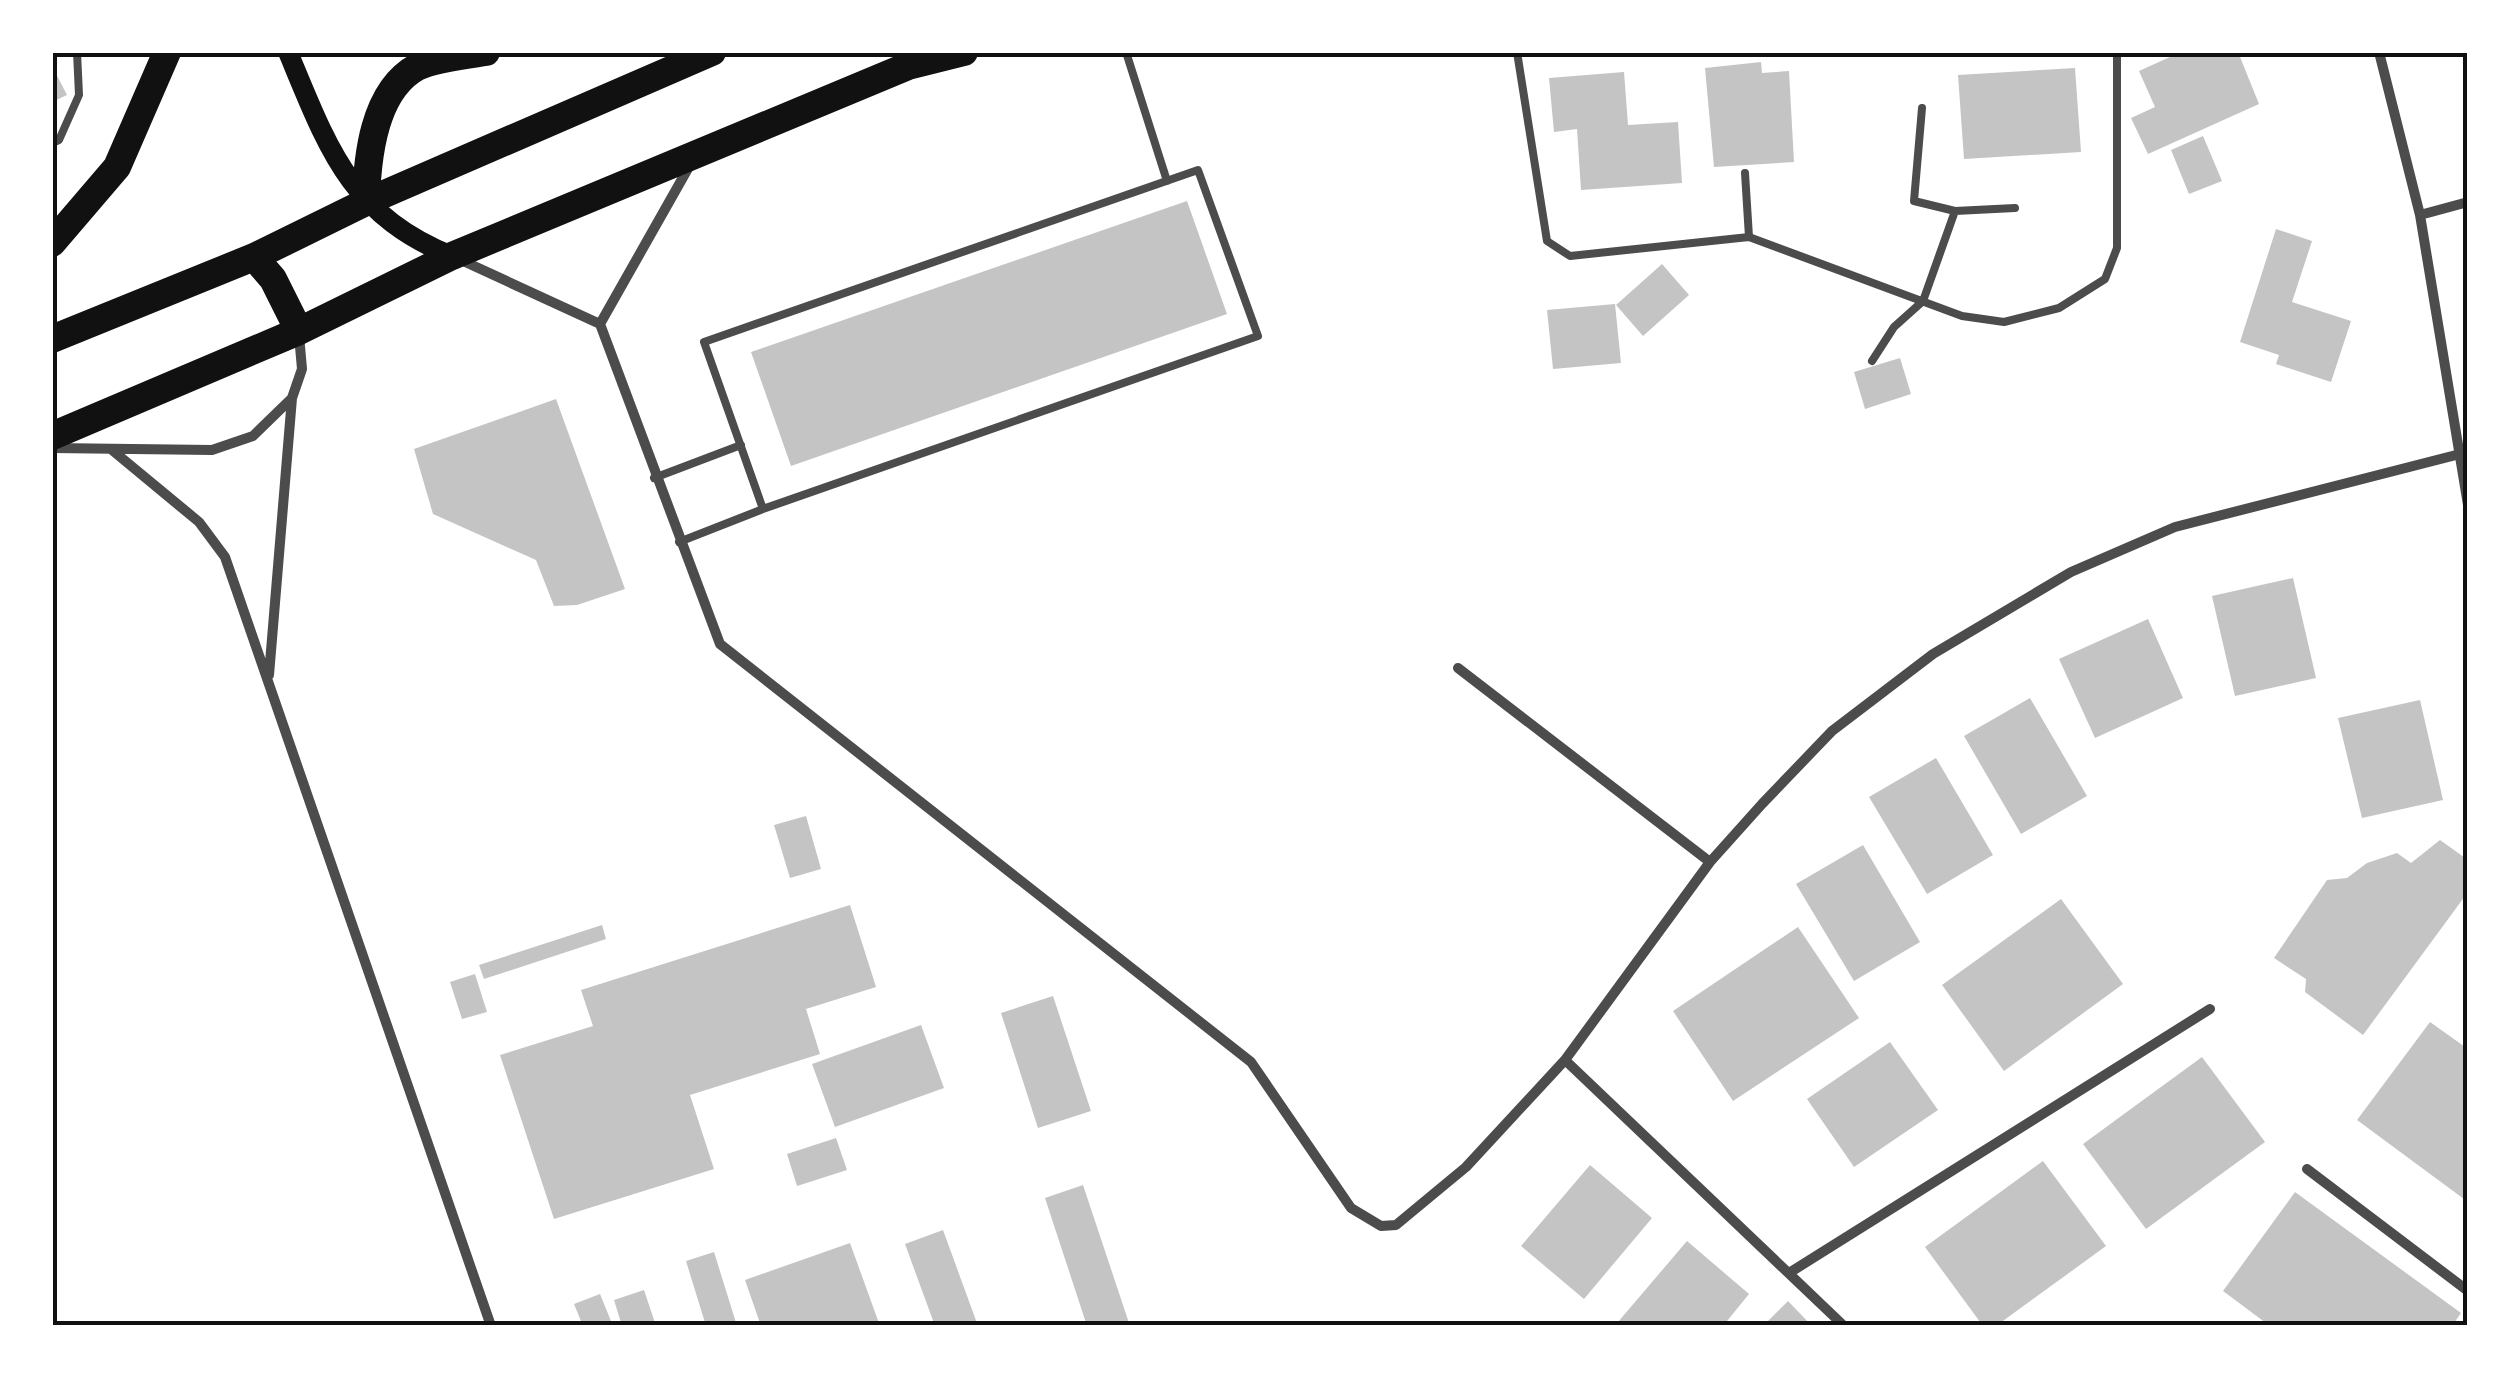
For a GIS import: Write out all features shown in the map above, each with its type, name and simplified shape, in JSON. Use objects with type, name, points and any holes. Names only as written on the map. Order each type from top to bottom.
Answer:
[{"type":"highway","points":[[52,243],[117,167],[167,52]]},
{"type":"highway","points":[[366,202],[376,125],[392,90],[416,68],[486,52]]},
{"type":"highway","points":[[52,339],[254,257],[366,202],[712,52]]},
{"type":"highway","points":[[52,436],[299,331],[452,256],[908,66],[964,52]]},
{"type":"highway","points":[[254,257],[273,279],[299,331]]},
{"type":"main road","points":[[288,52],[337,160],[366,202],[406,236],[452,256]]},
{"type":"street","points":[[2379,52],[2420,215],[2468,505]]},
{"type":"street","points":[[600,324],[696,155]]},
{"type":"street","points":[[2420,215],[2468,202]]},
{"type":"street","points":[[452,256],[600,324],[654,478],[720,644],[1185,1006],[1251,1062],[1351,1208],[1381,1226],[1396,1225],[1466,1167],[1565,1060],[1710,862],[1832,731],[1934,654],[2071,572],[2175,527],[2460,454]]},
{"type":"street","points":[[269,681],[292,398],[302,369],[299,331]]},
{"type":"street","points":[[52,448],[212,450],[252,436],[292,398]]},
{"type":"street","points":[[112,450],[199,522],[225,557],[491,1326]]},
{"type":"street","points":[[1458,668],[1710,862]]},
{"type":"street","points":[[1789,1273],[2210,1009]]},
{"type":"street","points":[[1565,1060],[1844,1326]]},
{"type":"street","points":[[2307,1169],[2468,1291]]},
{"type":"lane","points":[[52,142],[59,140],[79,95],[77,52]]},
{"type":"lane","points":[[1126,52],[1167,181]]},
{"type":"lane","points":[[1517,52],[1547,242],[1559,252],[1570,256],[1749,237],[1962,316],[2004,322],[2059,308],[2105,279],[2117,248],[2117,52]]},
{"type":"lane","points":[[1922,108],[1914,201],[1955,210],[2014,208]]},
{"type":"lane","points":[[679,542],[1258,336],[1198,170],[704,342],[763,509]]},
{"type":"lane","points":[[1745,173],[1749,237]]},
{"type":"lane","points":[[1872,362],[1894,327],[1923,301],[1955,210]]},
{"type":"lane","points":[[654,478],[741,445]]},
{"type":"building","points":[[2181,52],[2238,52],[2259,104],[2148,154],[2131,118],[2155,107],[2139,71]]},
{"type":"building","points":[[1761,62],[1762,73],[1789,71],[1794,162],[1714,167],[1705,68]]},
{"type":"building","points":[[52,66],[67,95],[52,102]]},
{"type":"building","points":[[2075,68],[2081,152],[1964,159],[1958,75]]},
{"type":"building","points":[[1624,72],[1628,125],[1678,122],[1682,183],[1581,190],[1577,129],[1554,132],[1549,78]]},
{"type":"building","points":[[2203,136],[2222,181],[2189,194],[2171,150]]},
{"type":"building","points":[[1187,201],[1227,314],[791,466],[751,352]]},
{"type":"building","points":[[2276,229],[2312,241],[2292,302],[2351,321],[2331,382],[2276,364],[2279,355],[2240,342]]},
{"type":"building","points":[[1662,264],[1689,295],[1643,336],[1616,305]]},
{"type":"building","points":[[1615,304],[1621,363],[1553,369],[1547,310]]},
{"type":"building","points":[[1900,358],[1911,394],[1865,409],[1854,372]]},
{"type":"building","points":[[556,399],[625,589],[577,605],[554,606],[536,560],[433,514],[414,449]]},
{"type":"building","points":[[2293,578],[2316,678],[2235,696],[2212,596]]},
{"type":"building","points":[[2148,619],[2183,698],[2095,738],[2059,659]]},
{"type":"building","points":[[2030,698],[2087,796],[2021,834],[1964,736]]},
{"type":"building","points":[[2420,700],[2443,800],[2362,818],[2338,718]]},
{"type":"building","points":[[1936,758],[1993,855],[1927,894],[1869,797]]},
{"type":"building","points":[[806,816],[821,869],[790,878],[774,825]]},
{"type":"building","points":[[2440,840],[2468,860],[2468,892],[2363,1035],[2305,992],[2306,979],[2274,958],[2327,880],[2347,878],[2367,863],[2397,853],[2411,863]]},
{"type":"building","points":[[1863,845],[1920,942],[1854,981],[1796,884]]},
{"type":"building","points":[[2061,899],[2123,984],[2004,1071],[1942,985]]},
{"type":"building","points":[[850,905],[876,987],[806,1009],[820,1054],[690,1095],[714,1169],[554,1219],[500,1055],[593,1026],[581,990]]},
{"type":"building","points":[[602,925],[606,939],[484,979],[479,965]]},
{"type":"building","points":[[1798,927],[1859,1018],[1733,1101],[1673,1011]]},
{"type":"building","points":[[475,974],[487,1012],[462,1019],[450,982]]},
{"type":"building","points":[[1053,996],[1091,1111],[1038,1128],[1001,1013]]},
{"type":"building","points":[[2430,1022],[2468,1049],[2468,1202],[2357,1120]]},
{"type":"building","points":[[921,1025],[944,1088],[835,1127],[812,1064]]},
{"type":"building","points":[[1890,1042],[1938,1110],[1854,1167],[1807,1099]]},
{"type":"building","points":[[2202,1057],[2265,1142],[2146,1229],[2083,1144]]},
{"type":"building","points":[[836,1138],[847,1170],[797,1186],[787,1154]]},
{"type":"building","points":[[2043,1161],[2106,1246],[1996,1326],[1983,1326],[1925,1247]]},
{"type":"building","points":[[1590,1165],[1652,1218],[1584,1299],[1521,1246]]},
{"type":"building","points":[[1083,1185],[1130,1326],[1087,1326],[1045,1198]]},
{"type":"building","points":[[2295,1192],[2461,1313],[2452,1326],[2270,1326],[2223,1291]]},
{"type":"building","points":[[943,1230],[978,1326],[935,1326],[905,1244]]},
{"type":"building","points":[[1687,1241],[1749,1294],[1723,1326],[1622,1326],[1618,1322]]},
{"type":"building","points":[[850,1243],[880,1326],[761,1326],[745,1280]]},
{"type":"building","points":[[714,1252],[737,1326],[706,1326],[686,1261]]},
{"type":"building","points":[[644,1290],[656,1326],[622,1326],[614,1300]]},
{"type":"building","points":[[600,1294],[613,1326],[583,1326],[574,1304]]},
{"type":"building","points":[[1788,1301],[1812,1326],[1763,1326]]}]
